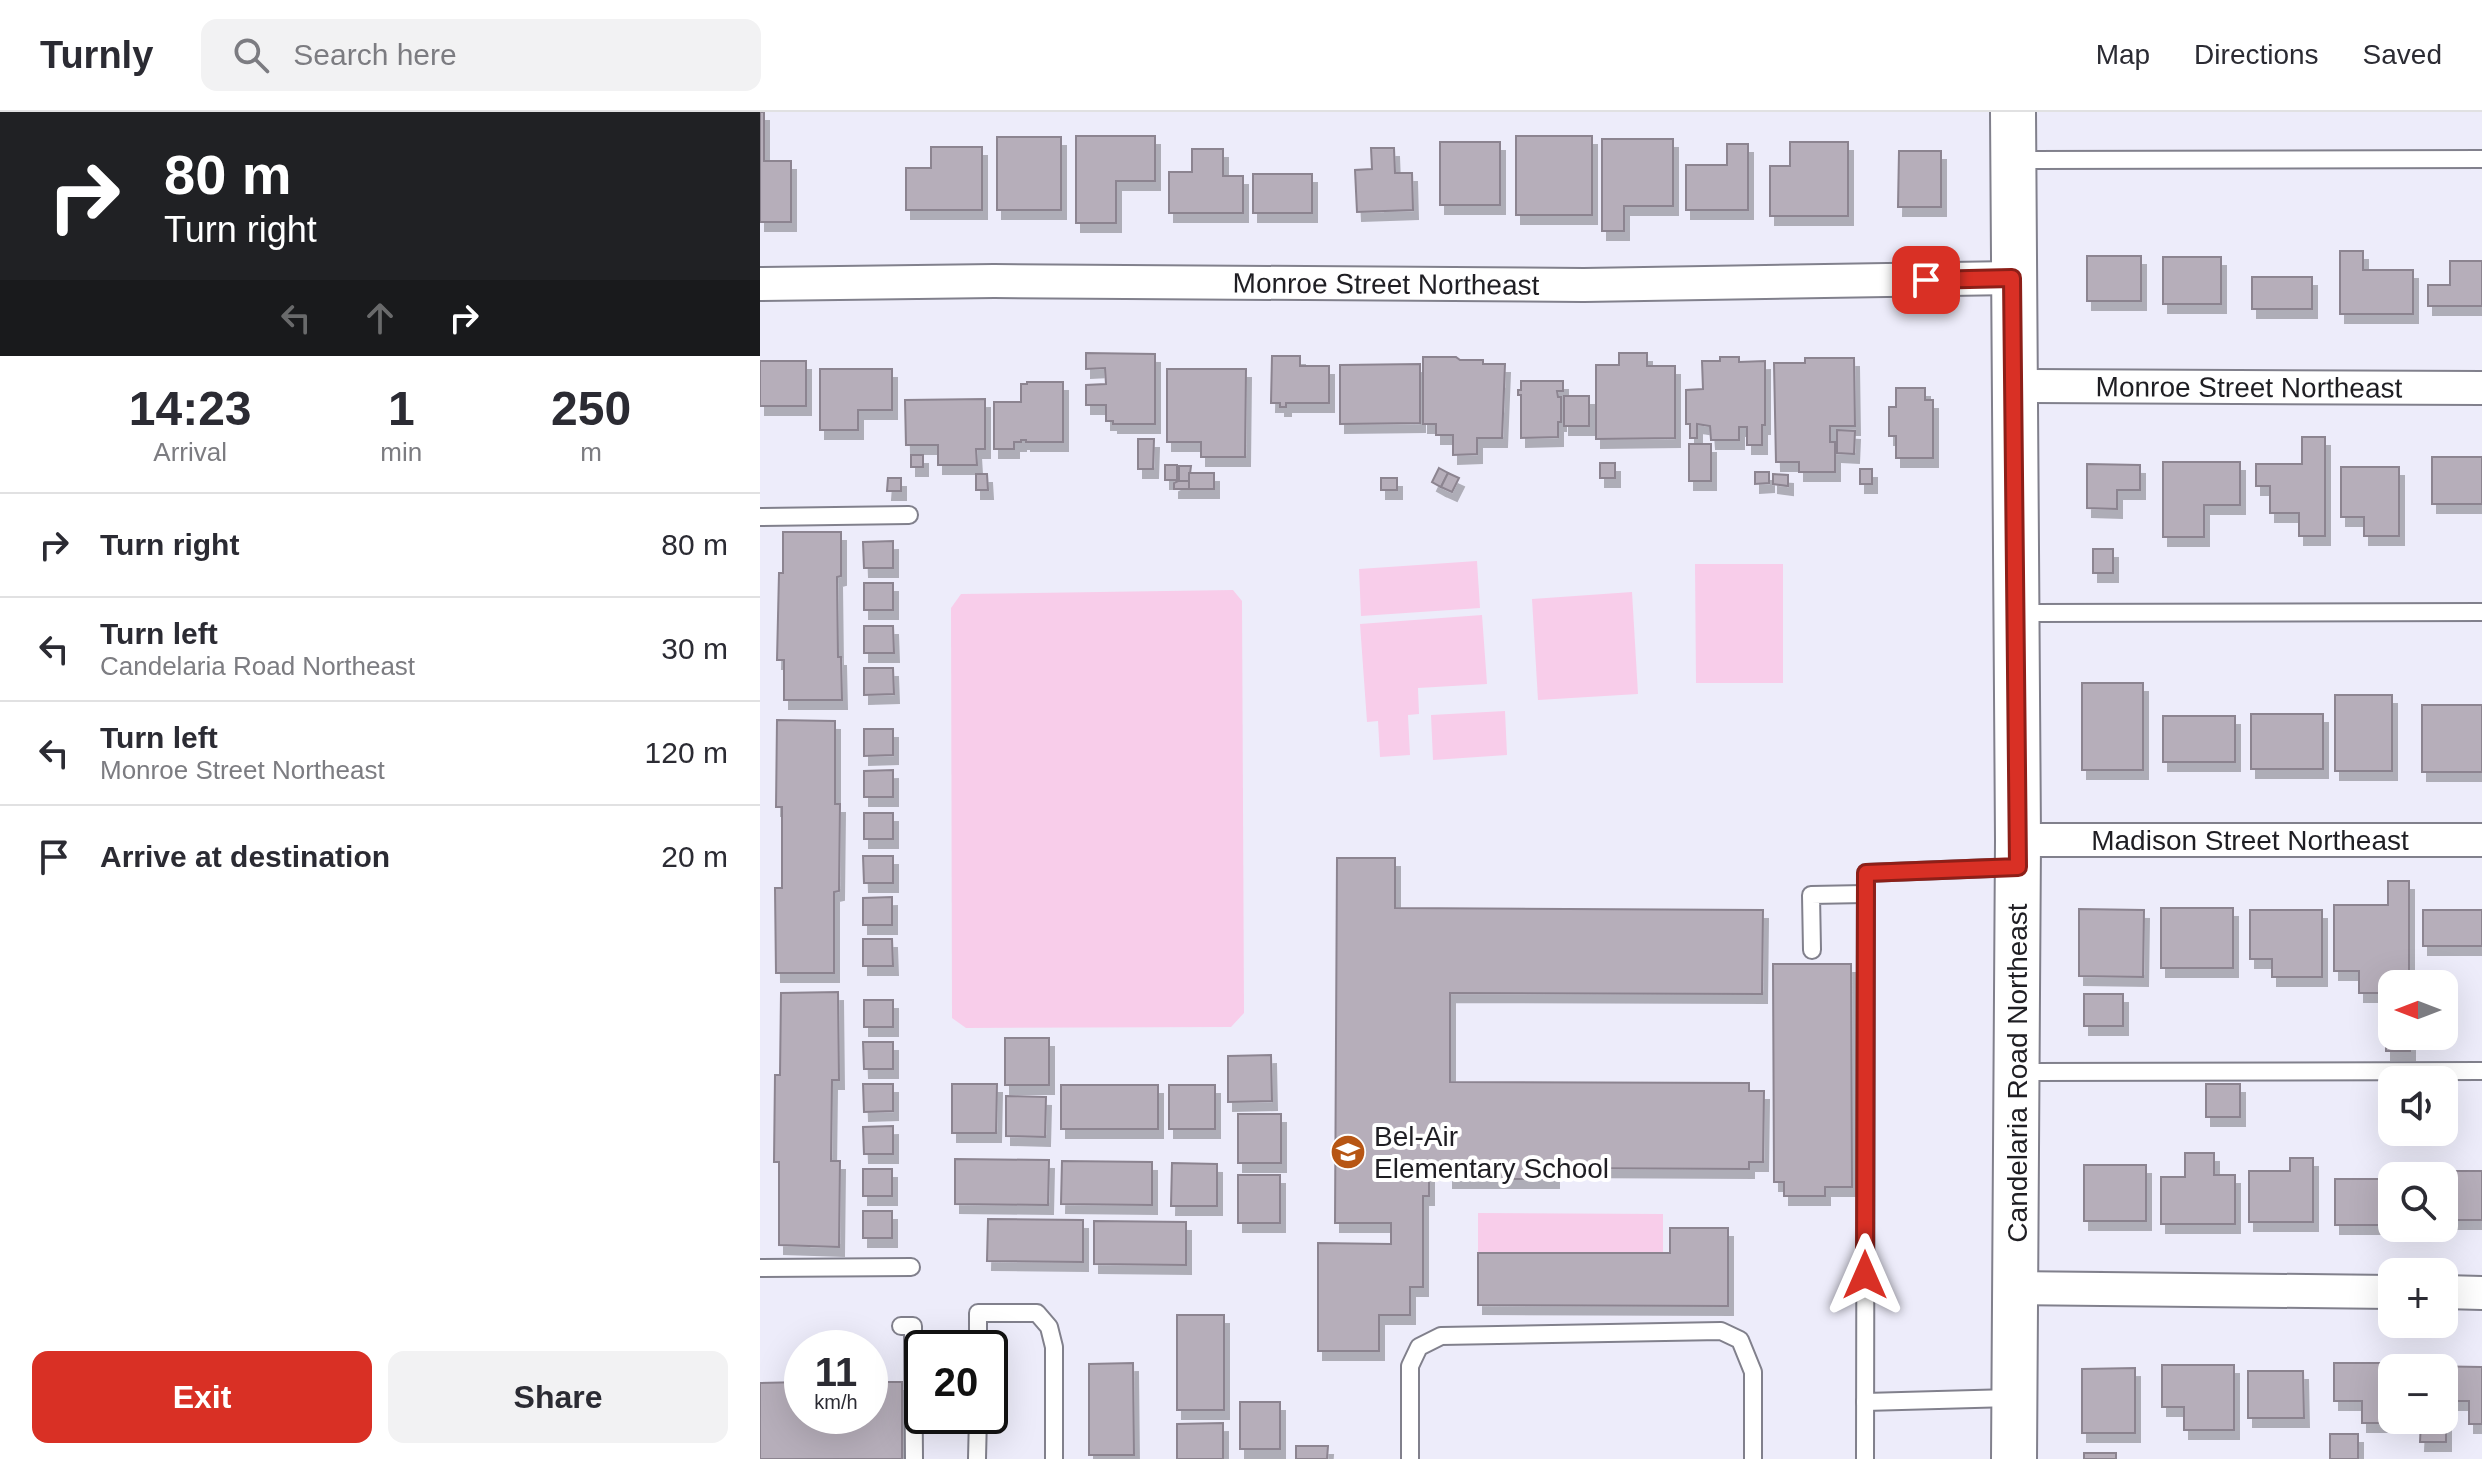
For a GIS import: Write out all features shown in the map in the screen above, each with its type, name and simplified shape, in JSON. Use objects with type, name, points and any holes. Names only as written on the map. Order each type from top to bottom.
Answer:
[{"type":"main road","name":"Candelaria Road Northeast","points":[[2013,112],[2018,854],[2014,1459]]},
{"type":"street","name":"Monroe Street Northeast","points":[[760,284],[1010,281],[1584,285],[2012,278]]},
{"type":"street","name":"Monroe Street Northeast","points":[[2015,386],[2482,388]]},
{"type":"street","name":"Madison Street Northeast","points":[[2018,854],[2482,840]]},
{"type":"street","points":[[2016,1288],[2378,1292]]},
{"type":"street","points":[[2458,1292],[2482,1293]]},
{"type":"lane","points":[[2013,160],[2482,159]]},
{"type":"lane","points":[[760,517],[909,515]]},
{"type":"lane","points":[[2016,613],[2482,612]]},
{"type":"lane","points":[[1865,1459],[1866,873],[2018,854]]},
{"type":"lane","points":[[1812,950],[1811,895],[1865,894]]},
{"type":"lane","points":[[2017,1072],[2482,1071]]},
{"type":"lane","points":[[760,1268],[911,1267]]},
{"type":"lane","points":[[978,1330],[978,1313],[1037,1313],[1049,1327],[1054,1347],[1054,1459]]},
{"type":"lane","points":[[901,1326],[913,1326],[914,1459]]},
{"type":"lane","points":[[1410,1459],[1410,1366],[1419,1347],[1441,1336],[1721,1331],[1740,1340],[1753,1372],[1753,1459]]},
{"type":"lane","points":[[1865,1402],[2015,1398]]},
{"type":"lane","points":[[977,1459],[978,1434]]},
{"type":"shaded area","points":[[1477,561],[1480,608],[1361,616],[1359,569]]},
{"type":"shaded area","points":[[1695,564],[1783,564],[1783,683],[1696,683]]},
{"type":"shaded area","points":[[1233,590],[1242,601],[1244,1013],[1231,1027],[966,1028],[952,1018],[951,608],[961,594]]},
{"type":"shaded area","points":[[1632,592],[1638,694],[1538,700],[1532,599]]},
{"type":"shaded area","points":[[1482,615],[1487,684],[1418,688],[1419,714],[1408,715],[1410,755],[1380,757],[1378,721],[1367,722],[1360,624]]},
{"type":"shaded area","points":[[1505,711],[1507,755],[1433,760],[1431,715]]},
{"type":"shaded area","points":[[1478,1213],[1663,1214],[1663,1253],[1478,1253]]},
{"type":"building","points":[[760,112],[764,112],[764,161],[791,161],[791,222],[760,222]]},
{"type":"building","points":[[1076,136],[1155,136],[1155,181],[1116,181],[1116,223],[1076,223]]},
{"type":"building","points":[[1516,136],[1592,136],[1592,215],[1516,215]]},
{"type":"building","points":[[997,137],[1061,137],[1061,210],[997,210]]},
{"type":"building","points":[[1602,139],[1673,139],[1673,206],[1624,206],[1624,231],[1602,231]]},
{"type":"building","points":[[1440,142],[1500,142],[1500,205],[1440,205]]},
{"type":"building","points":[[1790,142],[1848,142],[1848,216],[1770,216],[1770,166],[1790,166]]},
{"type":"building","points":[[1727,144],[1748,144],[1748,210],[1686,210],[1686,165],[1727,165]]},
{"type":"building","points":[[931,147],[982,147],[982,210],[906,210],[906,168],[931,168]]},
{"type":"building","points":[[1371,148],[1394,148],[1395,173],[1412,173],[1413,210],[1357,212],[1355,170],[1372,169]]},
{"type":"building","points":[[1192,149],[1223,149],[1223,176],[1243,176],[1243,213],[1169,213],[1169,172],[1192,172]]},
{"type":"building","points":[[1899,151],[1941,151],[1941,207],[1898,207]]},
{"type":"building","points":[[1253,174],[1312,174],[1312,213],[1253,213]]},
{"type":"building","points":[[2340,251],[2363,251],[2363,270],[2413,270],[2413,314],[2340,314]]},
{"type":"building","points":[[2087,256],[2141,256],[2141,301],[2087,301]]},
{"type":"building","points":[[2163,257],[2221,257],[2221,304],[2163,304]]},
{"type":"building","points":[[2450,261],[2482,261],[2482,306],[2428,306],[2428,285],[2450,285]]},
{"type":"building","points":[[2252,277],[2312,277],[2312,309],[2252,309]]},
{"type":"building","points":[[1086,353],[1155,354],[1155,424],[1113,424],[1113,421],[1106,421],[1106,405],[1086,405],[1086,385],[1106,384],[1105,368],[1086,369]]},
{"type":"building","points":[[1619,353],[1647,353],[1647,366],[1675,366],[1675,438],[1596,439],[1596,365],[1619,365]]},
{"type":"building","points":[[1272,356],[1300,356],[1300,366],[1329,366],[1329,403],[1286,403],[1286,407],[1280,407],[1280,403],[1271,403]]},
{"type":"building","points":[[1423,357],[1456,357],[1460,360],[1483,360],[1483,364],[1505,364],[1502,438],[1477,438],[1477,454],[1453,455],[1453,435],[1436,435],[1436,424],[1423,424]]},
{"type":"building","points":[[1720,357],[1739,357],[1739,362],[1765,361],[1762,445],[1747,445],[1747,427],[1739,427],[1739,440],[1711,440],[1710,426],[1697,424],[1697,438],[1690,438],[1690,424],[1686,424],[1686,390],[1703,389],[1702,361],[1720,361]]},
{"type":"building","points":[[1805,358],[1854,358],[1855,426],[1830,426],[1830,442],[1835,442],[1835,472],[1799,472],[1799,462],[1776,462],[1774,363],[1805,363]]},
{"type":"building","points":[[760,361],[806,361],[806,406],[760,406]]},
{"type":"building","points":[[1420,364],[1420,423],[1340,424],[1340,365]]},
{"type":"building","points":[[820,369],[892,369],[892,410],[858,410],[858,430],[820,430]]},
{"type":"building","points":[[1167,369],[1246,369],[1245,457],[1201,457],[1201,442],[1167,442]]},
{"type":"building","points":[[1521,381],[1563,381],[1563,391],[1557,391],[1558,397],[1561,397],[1558,437],[1521,438],[1521,395],[1518,395],[1518,390],[1521,390]]},
{"type":"building","points":[[1063,382],[1063,442],[1021,440],[1014,442],[1014,449],[994,449],[994,402],[1021,402],[1021,384]]},
{"type":"building","points":[[1896,388],[1925,388],[1925,400],[1933,400],[1933,458],[1896,458],[1896,436],[1889,436],[1889,407],[1896,407]]},
{"type":"building","points":[[1564,396],[1589,396],[1589,426],[1564,426]]},
{"type":"building","points":[[985,399],[985,449],[976,449],[977,465],[938,465],[938,445],[906,445],[905,400]]},
{"type":"building","points":[[1837,430],[1855,431],[1854,454],[1837,453]]},
{"type":"building","points":[[2302,437],[2325,437],[2325,536],[2299,536],[2299,513],[2270,513],[2270,486],[2256,486],[2256,464],[2302,464]]},
{"type":"building","points":[[1138,439],[1154,439],[1153,469],[1138,469]]},
{"type":"building","points":[[1689,444],[1711,444],[1711,481],[1689,481]]},
{"type":"building","points":[[911,455],[923,455],[923,467],[911,467]]},
{"type":"building","points":[[2432,457],[2482,457],[2482,504],[2432,504]]},
{"type":"building","points":[[2163,462],[2240,462],[2240,505],[2204,505],[2204,537],[2163,537]]},
{"type":"building","points":[[1600,463],[1615,463],[1615,478],[1600,478]]},
{"type":"building","points":[[2087,464],[2140,465],[2140,490],[2117,490],[2117,509],[2087,508]]},
{"type":"building","points":[[1165,465],[1177,465],[1177,480],[1165,480]]},
{"type":"building","points":[[1179,466],[1191,466],[1189,481],[1179,481]]},
{"type":"building","points":[[2341,467],[2399,467],[2399,536],[2364,536],[2364,517],[2341,517]]},
{"type":"building","points":[[1439,468],[1448,473],[1441,487],[1432,482]]},
{"type":"building","points":[[1860,469],[1872,469],[1872,484],[1860,484]]},
{"type":"building","points":[[1755,472],[1769,472],[1769,483],[1755,484]]},
{"type":"building","points":[[1189,473],[1214,473],[1214,489],[1189,489]]},
{"type":"building","points":[[1448,473],[1459,478],[1452,492],[1441,487]]},
{"type":"building","points":[[976,474],[987,474],[988,490],[976,490]]},
{"type":"building","points":[[1773,474],[1788,475],[1788,486],[1773,484]]},
{"type":"building","points":[[888,478],[901,478],[901,491],[887,491]]},
{"type":"building","points":[[1381,478],[1397,478],[1397,490],[1381,490]]},
{"type":"building","points":[[1189,481],[1189,489],[1174,489],[1174,483]]},
{"type":"building","points":[[783,532],[841,532],[841,576],[837,577],[842,700],[784,700],[784,660],[777,660]]},
{"type":"building","points":[[893,541],[893,568],[864,568],[863,542]]},
{"type":"building","points":[[2093,549],[2113,549],[2113,573],[2093,573]]},
{"type":"building","points":[[864,583],[893,583],[893,610],[864,610]]},
{"type":"building","points":[[864,626],[893,626],[894,653],[864,653]]},
{"type":"building","points":[[864,668],[893,668],[894,694],[864,695]]},
{"type":"building","points":[[2082,683],[2143,683],[2143,770],[2082,770]]},
{"type":"building","points":[[2335,695],[2392,695],[2392,771],[2335,771]]},
{"type":"building","points":[[2422,705],[2482,705],[2482,772],[2422,772]]},
{"type":"building","points":[[2251,714],[2323,714],[2323,769],[2251,769]]},
{"type":"building","points":[[2163,716],[2235,716],[2235,762],[2163,762]]},
{"type":"building","points":[[777,720],[835,721],[835,804],[840,804],[839,891],[834,892],[834,973],[776,973],[775,888],[782,888],[782,807],[776,807]]},
{"type":"building","points":[[864,729],[893,729],[893,755],[864,756]]},
{"type":"building","points":[[893,770],[893,797],[864,797],[864,771]]},
{"type":"building","points":[[864,813],[893,813],[893,839],[864,839]]},
{"type":"building","points":[[863,856],[893,856],[893,883],[864,883]]},
{"type":"building","points":[[1337,858],[1395,858],[1395,908],[1763,910],[1762,994],[1450,993],[1450,1082],[1749,1083],[1749,1091],[1764,1091],[1763,1162],[1749,1162],[1749,1169],[1554,1168],[1554,1179],[1448,1179],[1448,1168],[1429,1168],[1429,1196],[1423,1196],[1423,1287],[1410,1287],[1410,1315],[1379,1315],[1379,1351],[1318,1351],[1318,1243],[1391,1244],[1391,1223],[1335,1223]]},
{"type":"building","points":[[2388,881],[2409,881],[2409,970],[2378,970],[2378,993],[2359,993],[2359,971],[2334,971],[2334,905],[2388,905]]},
{"type":"building","points":[[892,897],[892,925],[863,925],[863,898]]},
{"type":"building","points":[[2161,908],[2233,908],[2233,968],[2161,968]]},
{"type":"building","points":[[2079,909],[2144,910],[2143,977],[2079,976]]},
{"type":"building","points":[[2250,910],[2322,910],[2322,977],[2272,977],[2272,959],[2250,959]]},
{"type":"building","points":[[2423,910],[2482,910],[2482,946],[2423,946]]},
{"type":"building","points":[[863,939],[892,939],[893,966],[863,966]]},
{"type":"building","points":[[1773,964],[1851,964],[1852,1187],[1825,1187],[1825,1196],[1784,1196],[1784,1182],[1774,1182]]},
{"type":"building","points":[[838,992],[839,1080],[832,1080],[831,1161],[840,1161],[839,1247],[779,1245],[779,1162],[774,1162],[775,1075],[780,1075],[781,993]]},
{"type":"building","points":[[2084,994],[2123,994],[2123,1026],[2084,1026]]},
{"type":"building","points":[[864,1000],[893,1000],[893,1027],[864,1027]]},
{"type":"building","points":[[1005,1038],[1049,1038],[1049,1085],[1005,1085]]},
{"type":"building","points":[[863,1042],[893,1042],[893,1069],[864,1069]]},
{"type":"building","points":[[1271,1055],[1272,1101],[1228,1102],[1228,1056]]},
{"type":"building","points":[[863,1084],[893,1084],[893,1111],[864,1112]]},
{"type":"building","points":[[952,1084],[997,1084],[996,1133],[952,1133]]},
{"type":"building","points":[[2206,1084],[2240,1084],[2240,1117],[2206,1117]]},
{"type":"building","points":[[1061,1085],[1158,1085],[1158,1129],[1061,1129]]},
{"type":"building","points":[[1169,1085],[1215,1085],[1215,1129],[1169,1129]]},
{"type":"building","points":[[1006,1096],[1046,1097],[1045,1137],[1006,1136]]},
{"type":"building","points":[[1238,1114],[1281,1114],[1281,1163],[1238,1163]]},
{"type":"building","points":[[893,1126],[893,1154],[864,1154],[863,1127]]},
{"type":"building","points":[[2185,1153],[2214,1153],[2214,1175],[2235,1175],[2235,1224],[2161,1224],[2161,1177],[2185,1177]]},
{"type":"building","points":[[2290,1158],[2313,1158],[2313,1222],[2249,1222],[2249,1171],[2290,1171]]},
{"type":"building","points":[[955,1159],[1049,1160],[1048,1205],[955,1204]]},
{"type":"building","points":[[1062,1161],[1152,1162],[1152,1205],[1061,1204]]},
{"type":"building","points":[[1172,1163],[1217,1164],[1217,1206],[1171,1206]]},
{"type":"building","points":[[2084,1165],[2146,1165],[2146,1221],[2084,1221]]},
{"type":"building","points":[[863,1169],[892,1169],[892,1196],[863,1196]]},
{"type":"building","points":[[2458,1171],[2482,1171],[2482,1220],[2458,1220]]},
{"type":"building","points":[[1238,1175],[1280,1175],[1280,1223],[1238,1223]]},
{"type":"building","points":[[2335,1179],[2378,1179],[2378,1225],[2335,1225]]},
{"type":"building","points":[[863,1211],[892,1211],[892,1238],[863,1238]]},
{"type":"building","points":[[988,1219],[1083,1220],[1083,1262],[987,1261]]},
{"type":"building","points":[[1094,1221],[1186,1222],[1186,1265],[1094,1264]]},
{"type":"building","points":[[1670,1228],[1728,1228],[1728,1306],[1478,1305],[1478,1253],[1670,1253]]},
{"type":"building","points":[[1177,1315],[1224,1315],[1224,1410],[1177,1410]]},
{"type":"building","points":[[1133,1363],[1134,1455],[1089,1455],[1089,1364]]},
{"type":"building","points":[[2334,1363],[2378,1363],[2378,1423],[2362,1423],[2362,1401],[2334,1401]]},
{"type":"building","points":[[2162,1365],[2234,1365],[2234,1430],[2184,1430],[2184,1407],[2162,1407]]},
{"type":"building","points":[[2458,1367],[2482,1367],[2482,1424],[2469,1424],[2469,1401],[2458,1401]]},
{"type":"building","points":[[2135,1368],[2135,1433],[2082,1433],[2082,1369]]},
{"type":"building","points":[[2248,1371],[2303,1371],[2304,1418],[2248,1418]]},
{"type":"building","points":[[784,1382],[784,1434],[888,1434],[888,1382],[902,1382],[902,1459],[760,1459],[760,1383]]},
{"type":"building","points":[[1240,1402],[1280,1402],[1280,1449],[1240,1449]]},
{"type":"building","points":[[1223,1423],[1223,1459],[1177,1459],[1177,1424]]},
{"type":"building","points":[[2330,1434],[2358,1434],[2358,1459],[2330,1459]]},
{"type":"building","points":[[2420,1434],[2446,1434],[2446,1442],[2420,1442]]},
{"type":"building","points":[[1296,1446],[1328,1446],[1327,1459],[1296,1459]]},
{"type":"building","points":[[2084,1453],[2116,1453],[2116,1459],[2084,1459]]},
{"type":"place","name":"Bel-Air Elementary School","points":[[1348,1152]]},
{"type":"route","points":[[1865,1275],[1866,873],[2018,867],[2012,278],[1926,280]]}]
